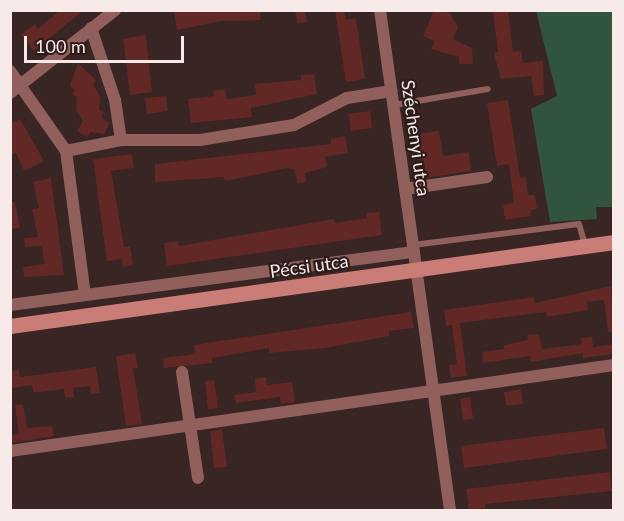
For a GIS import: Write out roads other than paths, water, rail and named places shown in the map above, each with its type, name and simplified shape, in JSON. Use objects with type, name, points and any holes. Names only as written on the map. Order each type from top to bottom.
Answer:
[{"type":"main road","name":"Pécsi utca","points":[[10,326],[614,242]]},
{"type":"street","points":[[10,93],[115,10]]},
{"type":"street","name":"Széchenyi utca","points":[[380,10],[450,510]]},
{"type":"street","points":[[91,28],[115,100],[121,140]]},
{"type":"street","points":[[10,71],[66,151],[85,295]]},
{"type":"street","points":[[66,151],[121,140],[200,140],[294,125],[347,98],[391,91]]},
{"type":"street","points":[[405,189],[487,177]]},
{"type":"street","points":[[10,305],[414,248]]},
{"type":"street","points":[[10,451],[614,364]]},
{"type":"street","points":[[182,372],[198,478]]},
{"type":"lane","points":[[393,105],[488,89]]},
{"type":"lane","points":[[414,248],[435,242],[579,224],[585,246]]}]
